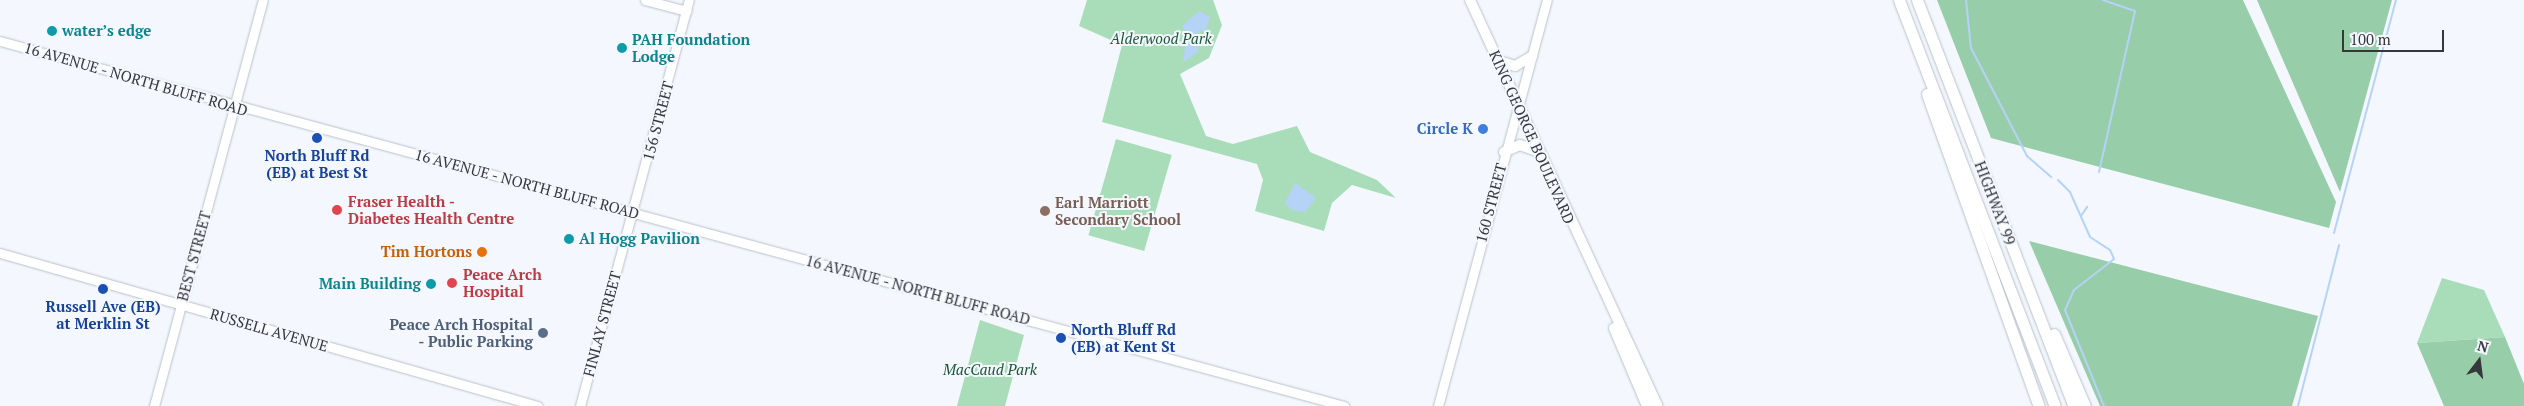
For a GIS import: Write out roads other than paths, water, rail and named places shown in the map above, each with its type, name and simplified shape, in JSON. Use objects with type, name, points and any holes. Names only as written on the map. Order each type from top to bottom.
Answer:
[{"type":"highway","points":[[1898,0],[1983,258],[2039,406]]},
{"type":"highway","name":"HIGHWAY 99","points":[[1898,0],[2055,406]]},
{"type":"highway","name":"HIGHWAY 99","points":[[1917,0],[2074,406]]},
{"type":"highway","points":[[1994,198],[2086,406]]},
{"type":"main road","name":"BEST STREET","points":[[154,406],[264,0]]},
{"type":"main road","points":[[645,0],[687,12]]},
{"type":"main road","name":"156 STREET","points":[[633,213],[689,0]]},
{"type":"main road","name":"KING GEORGE BOULEVARD","points":[[1470,0],[1594,275],[1658,406]]},
{"type":"main road","name":"160 STREET","points":[[1438,406],[1504,152],[1546,0]]},
{"type":"main road","name":"16 AVENUE - NORTH BLUFF ROAD","points":[[0,41],[1344,406]]},
{"type":"main road","points":[[1499,62],[1515,66],[1532,56]]},
{"type":"main road","points":[[1504,152],[1520,145],[1539,152]]},
{"type":"main road","name":"FINLAY STREET","points":[[580,406],[633,213]]},
{"type":"main road","name":"RUSSELL AVENUE","points":[[0,253],[538,406]]},
{"type":"main road","name":"KING GEORGE BOULEVARD","points":[[1594,275],[1647,406]]},
{"type":"water","points":[[1199,11],[1210,17],[1205,32],[1199,30],[1196,37],[1198,52],[1183,62],[1187,33],[1182,26]]},
{"type":"water","points":[[1295,183],[1316,198],[1305,212],[1292,210],[1285,203]]},
{"type":"waterway","points":[[1966,0],[1971,48],[2027,156],[2051,177]]},
{"type":"waterway","points":[[2099,172],[2135,11],[2103,0]]},
{"type":"waterway","points":[[2334,233],[2396,0]]},
{"type":"waterway","points":[[2058,180],[2070,192],[2090,237],[2110,250],[2114,259],[2074,290],[2065,310],[2104,406]]},
{"type":"waterway","points":[[2081,216],[2087,207]]},
{"type":"waterway","points":[[2298,406],[2339,245]]},
{"type":"place","name":"water’s edge","points":[[52,31]]},
{"type":"place","name":"PAH Foundation Lodge","points":[[622,48]]},
{"type":"place","name":"Circle K","points":[[1483,129]]},
{"type":"place","name":"North Bluff Rd (EB) at Best St","points":[[317,138]]},
{"type":"place","name":"Fraser Health - Diabetes Health Centre","points":[[337,210]]},
{"type":"place","name":"Earl Marriott Secondary School","points":[[1045,211]]},
{"type":"place","name":"Al Hogg Pavilion","points":[[569,239]]},
{"type":"place","name":"Tim Hortons","points":[[482,252]]},
{"type":"place","name":"Peace Arch Hospital","points":[[452,283]]},
{"type":"place","name":"Main Building","points":[[431,284]]},
{"type":"place","name":"Russell Ave (EB) at Merklin St","points":[[103,289]]},
{"type":"place","name":"Peace Arch Hospital - Public Parking","points":[[543,333]]},
{"type":"place","name":"North Bluff Rd (EB) at Kent St","points":[[1061,338]]},
{"type":"park label","name":"Alderwood Park","points":[[1161,39]]},
{"type":"park label","name":"MacCaud Park","points":[[990,370]]}]
